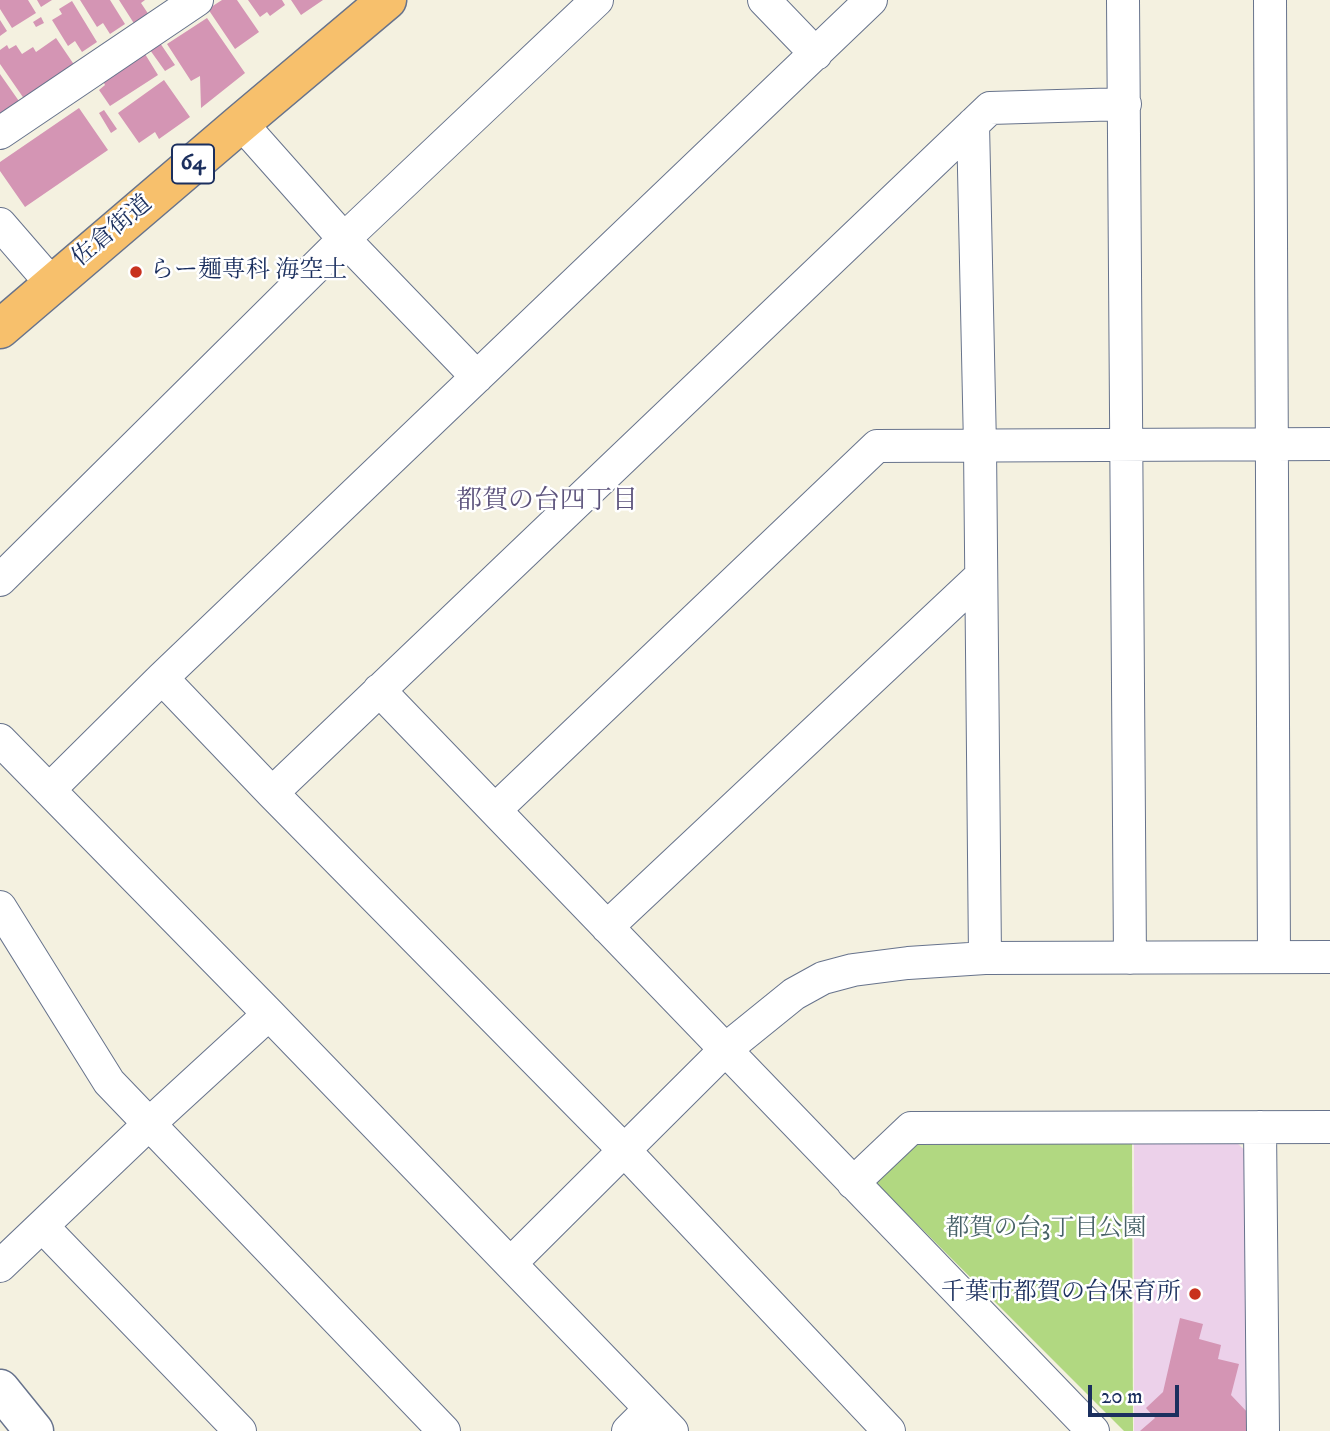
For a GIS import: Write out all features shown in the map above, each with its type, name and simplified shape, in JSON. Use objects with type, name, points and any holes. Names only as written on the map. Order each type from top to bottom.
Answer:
[{"type":"main road","name":"佐倉街道","points":[[0,329],[387,0]]},
{"type":"street","points":[[0,133],[197,0]]},
{"type":"street","points":[[0,580],[344,239],[597,0]]},
{"type":"street","points":[[764,0],[816,54]]},
{"type":"street","points":[[49,790],[162,678],[871,0]]},
{"type":"street","points":[[1124,0],[1130,958]]},
{"type":"street","points":[[1270,0],[1273,957]]},
{"type":"street","points":[[272,793],[990,107],[1125,104]]},
{"type":"street","points":[[241,123],[344,239],[477,377]]},
{"type":"street","points":[[973,124],[980,446],[985,958]]},
{"type":"street","points":[[0,224],[52,284]]},
{"type":"street","points":[[495,810],[877,446],[1330,444]]},
{"type":"street","points":[[607,927],[981,576]]},
{"type":"street","points":[[162,678],[624,1150],[889,1431]]},
{"type":"street","points":[[379,690],[726,1049],[1078,1426]]},
{"type":"street","points":[[0,740],[661,1420],[628,1431]]},
{"type":"street","points":[[0,907],[109,1082],[444,1431]]},
{"type":"street","points":[[511,1263],[726,1049],[794,995],[823,978],[853,970],[908,963],[985,958],[1330,957]]},
{"type":"street","points":[[0,1266],[269,1014]]},
{"type":"street","points":[[1260,1127],[1263,1431]]},
{"type":"street","points":[[853,1183],[911,1128],[1330,1127]]},
{"type":"street","points":[[42,1226],[240,1431]]},
{"type":"street","points":[[0,1390],[34,1431]]},
{"type":"shaded area","name":"千葉市都賀の台保育所","points":[[1134,1141],[1235,1141],[1253,1158],[1258,1431],[1134,1431]]},
{"type":"green space","name":"都賀の台3丁目公園","points":[[1132,1141],[1133,1431],[1124,1431],[876,1183],[917,1145]]},
{"type":"building","points":[[0,0],[28,0],[36,13],[12,28],[0,9]]},
{"type":"building","points":[[37,0],[52,0],[41,7]]},
{"type":"building","points":[[80,0],[110,0],[125,24],[110,34],[103,23],[97,27]]},
{"type":"building","points":[[119,0],[145,0],[141,3],[149,15],[135,25]]},
{"type":"building","points":[[222,0],[237,0],[259,32],[235,49],[208,9]]},
{"type":"building","points":[[248,0],[282,0],[285,5],[270,16],[267,12],[260,17]]},
{"type":"building","points":[[291,0],[323,0],[301,15]]},
{"type":"building","points":[[72,1],[97,42],[82,52],[75,41],[68,46],[52,20],[62,14],[59,9]]},
{"type":"building","points":[[41,17],[44,23],[36,27],[33,22]]},
{"type":"building","points":[[207,18],[245,73],[201,108],[200,76],[191,81],[167,44]]},
{"type":"building","points":[[0,20],[7,31],[0,36]]},
{"type":"building","points":[[56,38],[77,69],[27,103],[0,64],[0,50],[7,45],[9,49],[16,45],[22,54],[33,47],[36,52]]},
{"type":"building","points":[[160,43],[175,65],[165,71],[150,50]]},
{"type":"building","points":[[145,54],[158,75],[110,106],[99,90],[105,85],[103,81]]},
{"type":"building","points":[[0,74],[21,104],[0,118]]},
{"type":"building","points":[[164,80],[190,117],[159,139],[155,132],[139,143],[118,113]]},
{"type":"building","points":[[79,108],[108,150],[25,207],[0,171],[0,162]]},
{"type":"building","points":[[104,110],[117,129],[111,133],[99,113]]},
{"type":"building","points":[[1180,1318],[1203,1324],[1199,1339],[1221,1345],[1218,1359],[1239,1364],[1231,1395],[1249,1414],[1250,1431],[1140,1431],[1155,1418],[1146,1408],[1163,1392]]},
{"type":"place","name":"らー麺専科 海空土","points":[[136,272]]},
{"type":"place","name":"千葉市都賀の台保育所","points":[[1195,1294]]},
{"type":"district","name":"都賀の台四丁目","points":[[547,503]]}]
